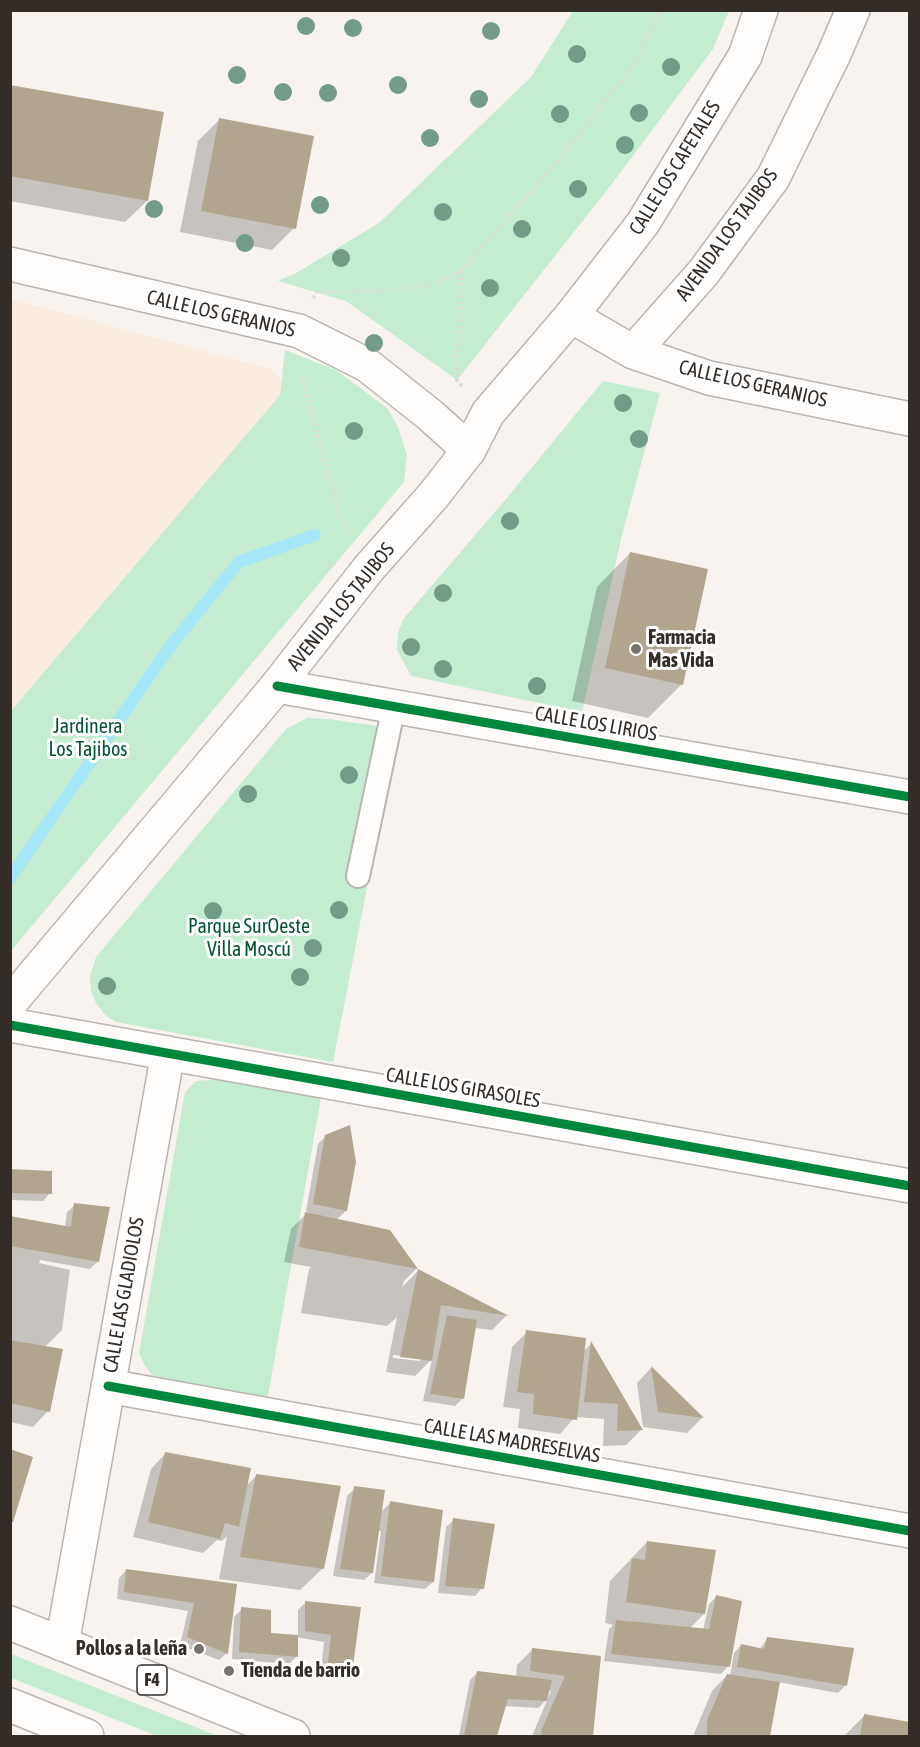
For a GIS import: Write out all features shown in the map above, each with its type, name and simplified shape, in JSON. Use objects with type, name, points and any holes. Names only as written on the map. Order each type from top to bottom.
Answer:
[{"type":"main road","name":"CALLE LOS CAFETALES","points":[[571,316],[643,223],[745,56],[761,10]]},
{"type":"main road","name":"AVENIDA LOS TAJIBOS","points":[[633,352],[703,273],[773,178],[854,10]]},
{"type":"main road","name":"CALLE LOS GERANIOS","points":[[10,264],[299,331],[368,365],[469,450]]},
{"type":"main road","name":"CALLE LOS GERANIOS","points":[[571,316],[633,352],[709,378],[909,418]]},
{"type":"main road","name":"AVENIDA LOS TAJIBOS","points":[[10,1003],[277,686],[369,568],[433,496],[469,450],[488,413],[571,316]]},
{"type":"main road","name":"CALLE LOS LIRIOS","points":[[277,686],[909,797]]},
{"type":"main road","name":"CALLE LOS GIRASOLES","points":[[10,1025],[909,1186]]},
{"type":"main road","name":"CALLE LAS GLADIOLOS","points":[[62,1644],[168,1053]]},
{"type":"main road","name":"CALLE LAS MADRESELVAS","points":[[108,1386],[909,1531]]},
{"type":"main road","name":"F4","points":[[10,1623],[293,1737]]},
{"type":"main road","points":[[10,1705],[87,1737]]},
{"type":"lane","points":[[358,876],[394,706]]},
{"type":"path","points":[[369,568],[339,513],[298,361],[299,331],[316,292],[387,291],[435,284],[461,271],[566,152],[636,61],[661,10]]},
{"type":"path","points":[[461,271],[457,380],[488,413]]},
{"type":"shaded area","points":[[11,299],[271,369],[280,378],[281,395],[11,711]]},
{"type":"green space","points":[[573,11],[729,11],[713,49],[611,185],[457,380],[346,301],[278,281],[296,273],[379,223],[531,77]]},
{"type":"green space","name":"Jardinera Los Tajibos","points":[[285,350],[336,370],[387,408],[398,427],[407,455],[404,482],[11,951],[11,711],[280,395]]},
{"type":"green space","points":[[603,381],[660,393],[622,535],[582,712],[411,676],[397,650],[398,632],[404,618]]},
{"type":"green space","name":"Parque SurOeste Villa Moscú","points":[[307,718],[398,729],[333,1062],[116,1022],[105,1015],[96,1003],[91,990],[90,976],[96,957],[286,729]]},
{"type":"green space","points":[[220,1079],[321,1098],[267,1401],[164,1382],[152,1375],[139,1353],[185,1092],[196,1081]]},
{"type":"green space","points":[[10,1654],[218,1736],[157,1736],[11,1678]]},
{"type":"building","points":[[10,85],[164,112],[148,201],[10,176]]},
{"type":"building","points":[[219,118],[314,136],[296,229],[201,211]]},
{"type":"building","points":[[630,552],[708,569],[683,685],[605,668]]},
{"type":"building","points":[[350,1125],[356,1162],[347,1211],[313,1204],[325,1135]]},
{"type":"building","points":[[10,1169],[52,1171],[52,1194],[10,1193]]},
{"type":"building","points":[[74,1203],[110,1207],[99,1262],[10,1246],[10,1216],[71,1227]]},
{"type":"building","points":[[305,1212],[390,1230],[418,1269],[299,1247]]},
{"type":"building","points":[[418,1269],[509,1316],[441,1305],[432,1361],[400,1357]]},
{"type":"building","points":[[447,1315],[477,1320],[464,1399],[430,1394]]},
{"type":"building","points":[[526,1330],[586,1338],[577,1420],[533,1414],[534,1394],[517,1392]]},
{"type":"building","points":[[10,1340],[63,1349],[50,1412],[10,1403]]},
{"type":"building","points":[[591,1341],[643,1430],[617,1431],[618,1404],[584,1402]]},
{"type":"building","points":[[651,1366],[704,1418],[658,1412]]},
{"type":"building","points":[[10,1449],[33,1457],[13,1522],[10,1522]]},
{"type":"building","points":[[165,1452],[251,1468],[239,1527],[225,1523],[220,1539],[148,1522]]},
{"type":"building","points":[[256,1474],[341,1486],[324,1569],[240,1557]]},
{"type":"building","points":[[354,1486],[385,1490],[373,1573],[340,1569]]},
{"type":"building","points":[[390,1501],[443,1510],[434,1582],[381,1576]]},
{"type":"building","points":[[453,1518],[495,1524],[484,1589],[445,1586]]},
{"type":"building","points":[[647,1541],[716,1550],[705,1614],[626,1602],[632,1558],[645,1560]]},
{"type":"building","points":[[126,1569],[237,1584],[228,1654],[187,1637],[194,1603],[124,1592]]},
{"type":"building","points":[[716,1595],[742,1601],[730,1667],[611,1654],[616,1620],[709,1629]]},
{"type":"building","points":[[305,1601],[361,1607],[352,1673],[327,1671],[331,1635],[305,1631]]},
{"type":"building","points":[[241,1607],[271,1610],[271,1633],[298,1635],[298,1657],[239,1652]]},
{"type":"building","points":[[767,1637],[854,1648],[847,1686],[737,1667],[741,1644],[764,1649]]},
{"type":"building","points":[[532,1648],[601,1656],[593,1736],[542,1736],[541,1731],[565,1676],[530,1671]]},
{"type":"building","points":[[477,1671],[552,1680],[547,1701],[508,1699],[497,1736],[464,1736]]},
{"type":"building","points":[[727,1674],[780,1682],[770,1736],[707,1736],[707,1720]]},
{"type":"building","points":[[864,1714],[910,1722],[910,1736],[860,1736]]},
{"type":"waterway","points":[[10,878],[171,645],[239,562],[315,535]]},
{"type":"cycle path","points":[[277,686],[910,797]]},
{"type":"cycle path","points":[[10,1025],[910,1186]]},
{"type":"cycle path","points":[[108,1386],[910,1531]]},
{"type":"place","name":"Farmacia Mas Vida","points":[[636,649]]},
{"type":"place","name":"Pollos a la leña","points":[[199,1649]]},
{"type":"place","name":"Tienda de barrio","points":[[229,1671]]}]
